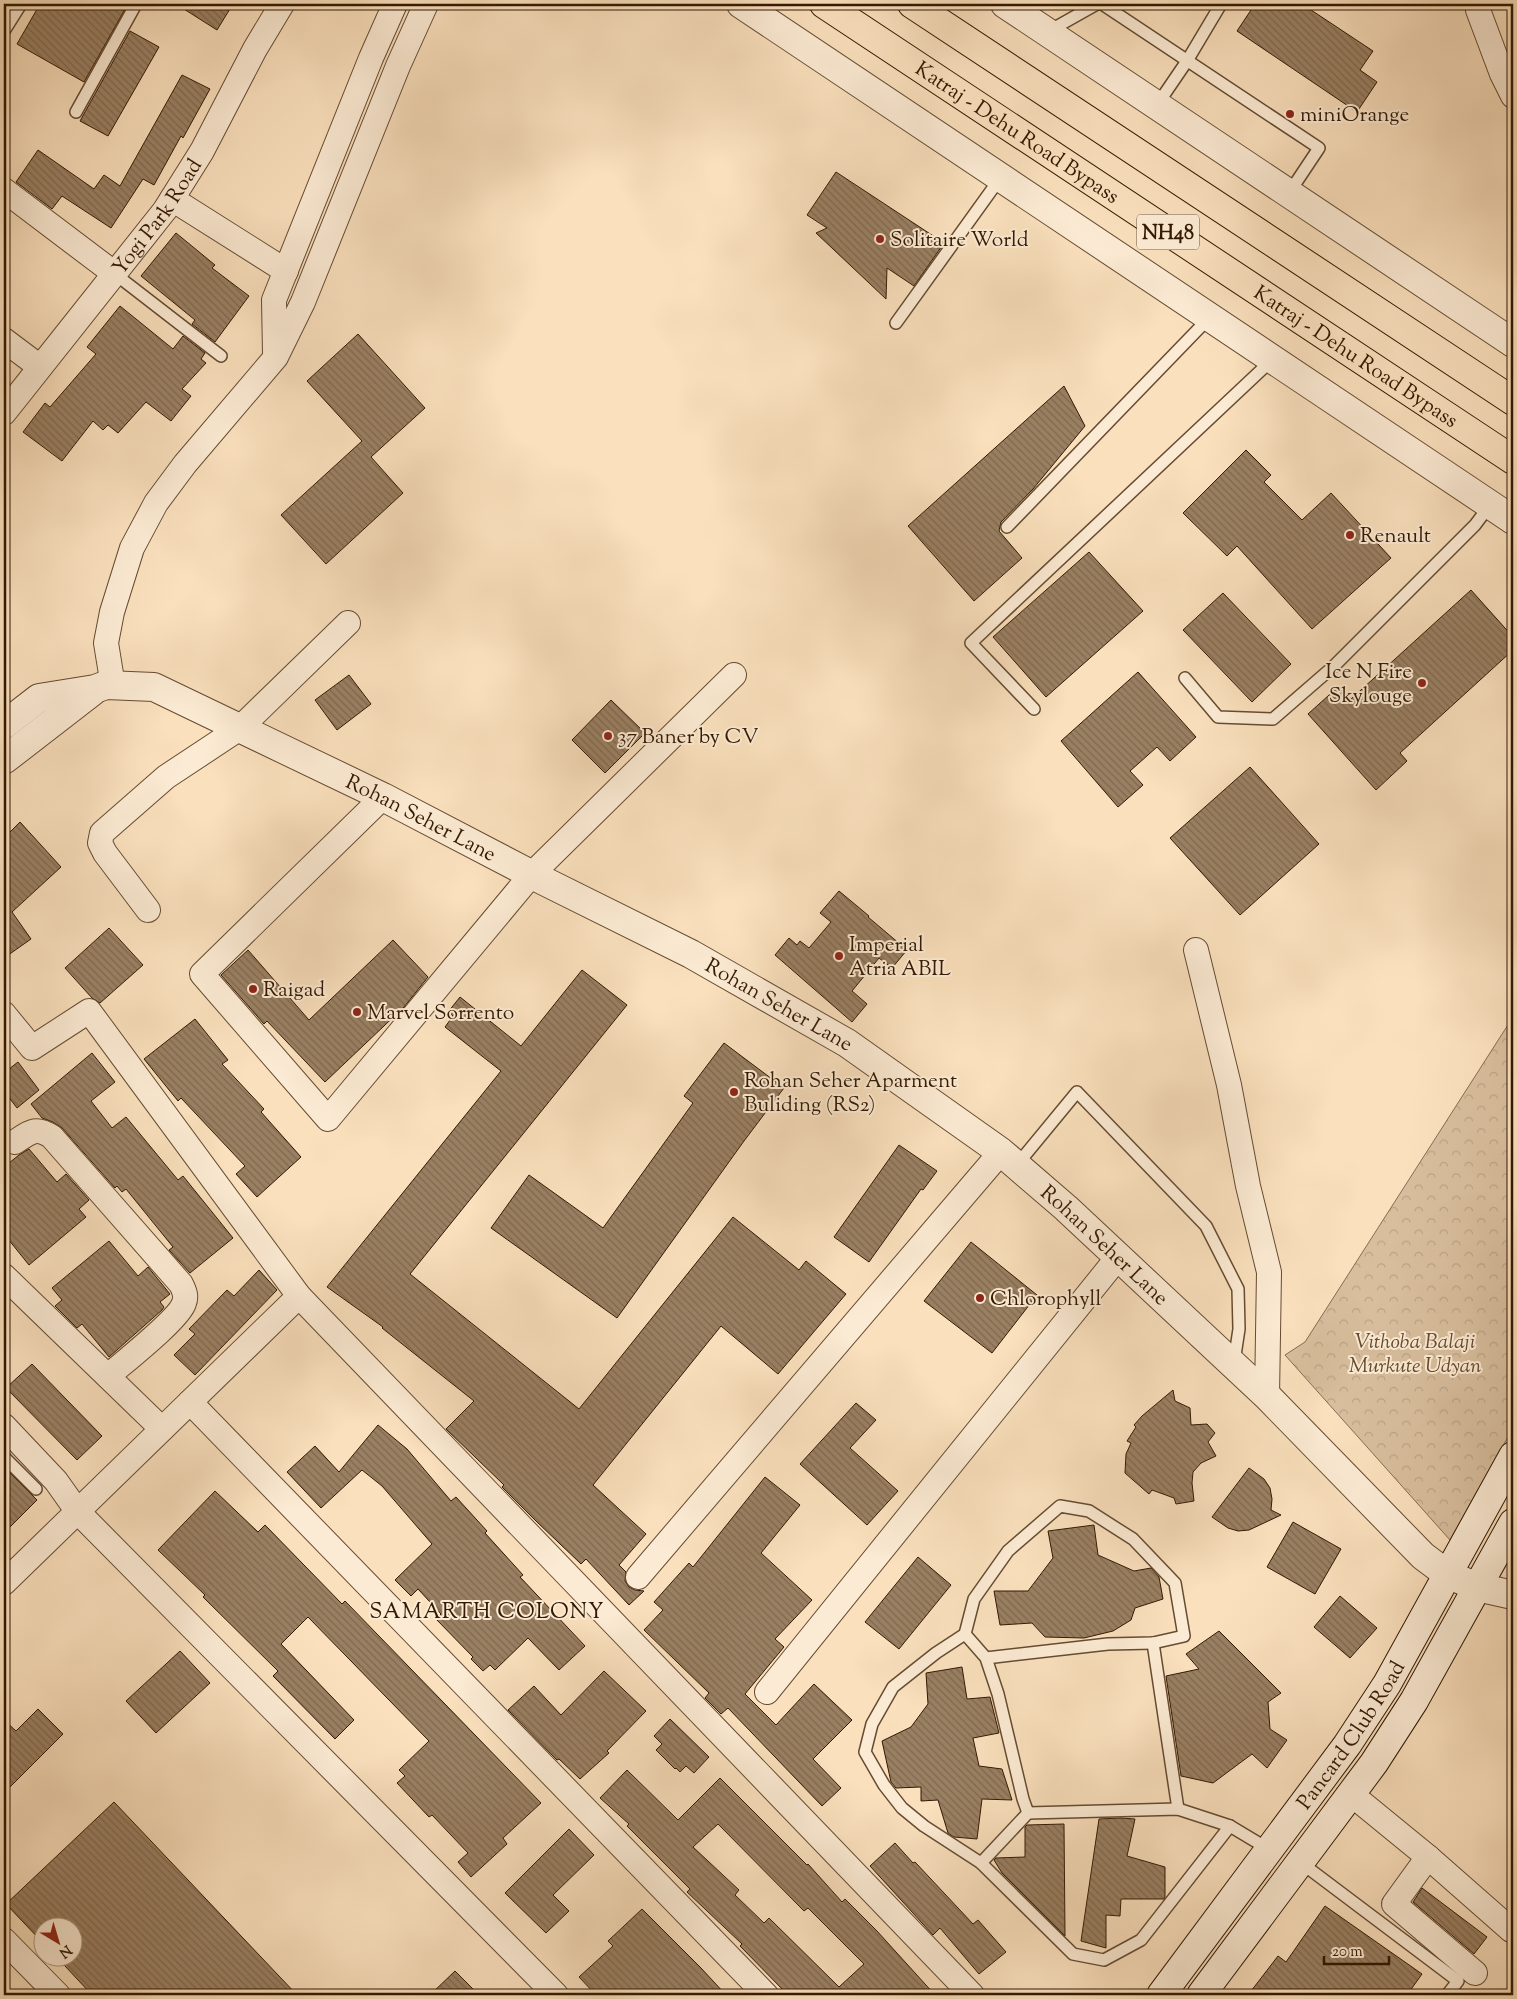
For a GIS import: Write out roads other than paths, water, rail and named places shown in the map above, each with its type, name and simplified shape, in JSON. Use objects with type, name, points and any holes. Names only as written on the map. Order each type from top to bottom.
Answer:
[{"type":"highway","name":"Katraj - Dehu Road Bypass","points":[[824,4],[1513,460]]},
{"type":"highway","name":"NH48","points":[[912,4],[1513,401]]},
{"type":"street","name":"Yogi Park Road","points":[[7,402],[40,367],[115,274],[172,199],[202,151],[255,49],[282,4]]},
{"type":"street","points":[[276,357],[274,300],[371,58],[395,4]]},
{"type":"street","points":[[4,760],[104,687],[106,643],[112,612],[132,548],[156,503],[186,464],[276,357],[303,302],[398,66],[426,4]]},
{"type":"street","points":[[741,4],[1513,520]]},
{"type":"street","points":[[1005,4],[1513,343]]},
{"type":"street","points":[[1478,6],[1502,74],[1513,96]]},
{"type":"street","points":[[4,190],[115,274]]},
{"type":"street","points":[[172,199],[286,271]]},
{"type":"street","points":[[4,340],[40,367]]},
{"type":"street","points":[[148,910],[105,853],[100,843],[102,833],[166,777],[240,728],[348,623]]},
{"type":"street","points":[[383,797],[202,974],[328,1119],[532,874],[734,675]]},
{"type":"street","name":"Rohan Seher Lane","points":[[4,725],[39,698],[104,687],[154,687],[383,797],[691,954],[847,1042],[1008,1159],[1066,1208],[1267,1396],[1423,1556],[1447,1574],[1477,1587],[1513,1595]]},
{"type":"street","points":[[1196,950],[1229,1085],[1248,1186],[1270,1272],[1267,1396]]},
{"type":"street","points":[[4,1014],[32,1048],[89,1011],[299,1296],[972,1995]]},
{"type":"street","points":[[8,1142],[31,1131],[43,1131],[52,1137],[181,1284],[185,1293],[185,1302],[176,1316],[108,1376]]},
{"type":"street","points":[[638,1577],[1008,1159]]},
{"type":"street","points":[[767,1692],[1119,1256]]},
{"type":"street","points":[[4,1276],[162,1429]]},
{"type":"street","points":[[4,1583],[299,1296]]},
{"type":"street","points":[[190,1402],[766,1995]]},
{"type":"street","points":[[4,1426],[56,1481],[78,1512],[556,1995]]},
{"type":"street","name":"Pancard Club Road","points":[[1161,1995],[1347,1745],[1387,1684],[1513,1456]]},
{"type":"street","name":"Pancard Club Road","points":[[1201,1995],[1374,1763],[1414,1701],[1513,1523]]},
{"type":"street","points":[[1351,1794],[1428,1857],[1511,1930]]},
{"type":"street","points":[[1428,1857],[1394,1904],[1475,1973]]},
{"type":"street","points":[[4,1940],[58,1995]]},
{"type":"lane","points":[[4,31],[21,4]]},
{"type":"lane","points":[[76,112],[136,4]]},
{"type":"lane","points":[[1047,32],[1097,4]]},
{"type":"lane","points":[[1102,4],[1318,148],[1289,193]]},
{"type":"lane","points":[[1157,105],[1188,61],[1221,4]]},
{"type":"lane","points":[[896,323],[1001,177]]},
{"type":"lane","points":[[115,274],[221,356]]},
{"type":"lane","points":[[1007,527],[1210,317]]},
{"type":"lane","points":[[1034,709],[971,643],[1272,359]]},
{"type":"lane","points":[[1185,678],[1218,717],[1273,719],[1341,659],[1476,525],[1490,505]]},
{"type":"lane","points":[[1008,1159],[1077,1092],[1206,1226],[1238,1289],[1239,1329],[1233,1366]]},
{"type":"lane","points":[[4,1457],[36,1489]]},
{"type":"lane","points":[[986,1658],[1108,1644],[1153,1643],[1184,1636],[1175,1583],[1133,1539],[1089,1511],[1060,1506],[1008,1552],[974,1599],[965,1634],[936,1653],[893,1687],[872,1724],[866,1752],[884,1785],[902,1808],[924,1826],[981,1863],[1073,1954],[1104,1960],[1141,1940],[1230,1826]]},
{"type":"lane","points":[[965,1634],[986,1658],[998,1694],[1028,1813]]},
{"type":"lane","points":[[1153,1643],[1178,1809]]},
{"type":"lane","points":[[981,1863],[1028,1813],[1178,1809],[1230,1826],[1270,1850]]},
{"type":"lane","points":[[1300,1862],[1458,1981],[1447,1995]]},
{"type":"place","name":"miniOrange","points":[[1290,114]]},
{"type":"place","name":"Solitaire World","points":[[880,239]]},
{"type":"place","name":"Renault","points":[[1350,535]]},
{"type":"place","name":"Ice N Fire Skylouge","points":[[1422,683]]},
{"type":"place","name":"37 Baner by CV","points":[[608,736]]},
{"type":"place","name":"Imperial Atria ABIL","points":[[839,956]]},
{"type":"place","name":"Raigad","points":[[253,989]]},
{"type":"place","name":"Marvel Sorrento","points":[[357,1012]]},
{"type":"place","name":"Rohan Seher Aparment Buliding (RS2)","points":[[734,1092]]},
{"type":"place","name":"Chlorophyll","points":[[980,1298]]},
{"type":"district","name":"SAMARTH COLONY","points":[[487,1610]]},
{"type":"park label","name":"Vithoba Balaji Murkute Udyan","points":[[1415,1353]]}]
